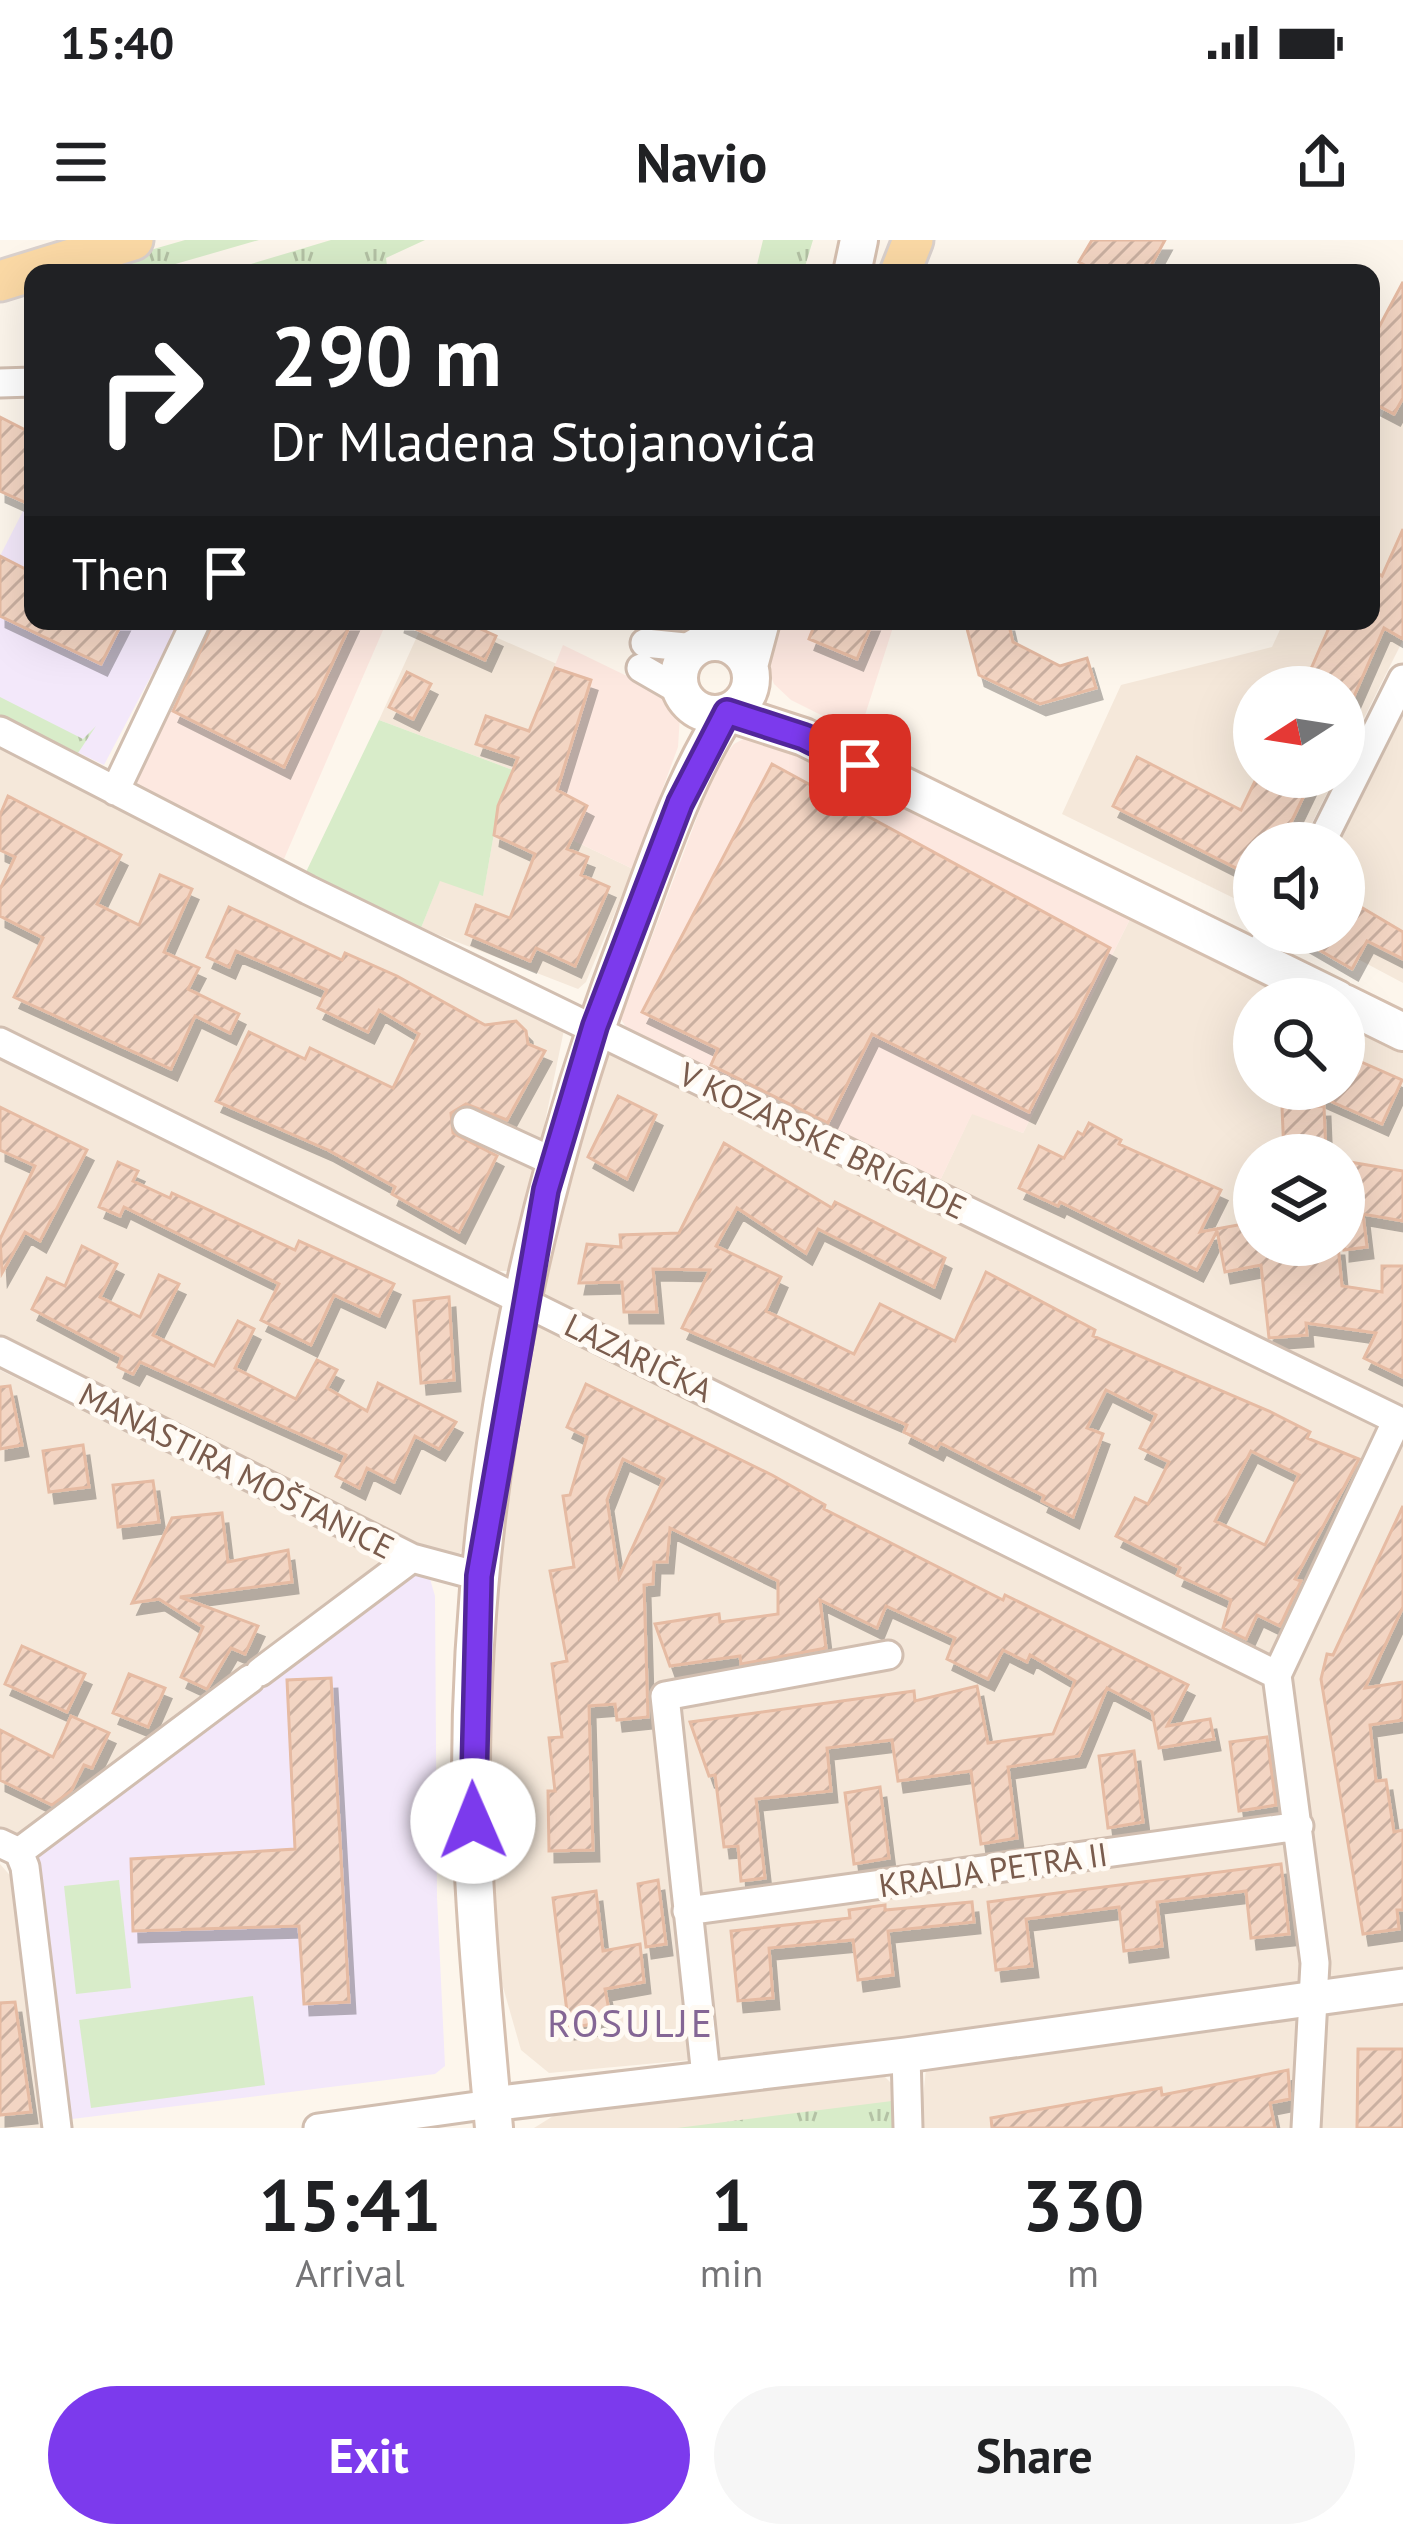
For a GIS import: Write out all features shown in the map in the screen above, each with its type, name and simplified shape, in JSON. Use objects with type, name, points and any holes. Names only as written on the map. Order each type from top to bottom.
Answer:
[{"type":"main road","points":[[54,264],[134,240]]},
{"type":"main road","points":[[680,803],[690,746],[680,668],[711,630]]},
{"type":"main road","points":[[492,2116],[471,1794],[479,1576],[525,1300],[554,1162],[595,1026],[680,803],[742,688],[758,630]]},
{"type":"main road","points":[[694,648],[724,642],[740,651],[742,688],[804,737],[1233,932]]},
{"type":"main road","points":[[682,691],[702,711],[742,688]]},
{"type":"main road","points":[[1275,954],[1308,978]]},
{"type":"main road","points":[[1365,1013],[1403,1032]]},
{"type":"street","points":[[115,791],[192,630]]},
{"type":"street","points":[[682,691],[643,656],[694,648]]},
{"type":"street","points":[[1332,822],[1403,679]]},
{"type":"street","name":"V KOZARSKE BRIGADE","points":[[0,731],[1400,1421],[1277,1675]]},
{"type":"street","name":"LAZARIČKA","points":[[0,1042],[1277,1675]]},
{"type":"street","points":[[467,1122],[554,1162]]},
{"type":"street","name":"MANASTIRA MOŠTANICE","points":[[0,1351],[412,1558],[479,1576]]},
{"type":"street","points":[[57,2128],[9,1848],[412,1558]]},
{"type":"street","points":[[706,2076],[665,1696],[888,1655]]},
{"type":"street","points":[[1277,1675],[1315,1963],[1306,2128]]},
{"type":"street","name":"KRALJA PETRA II","points":[[687,1911],[1299,1826]]},
{"type":"street","points":[[319,2128],[492,2116],[706,2076],[905,2056],[1403,1986]]},
{"type":"street","points":[[905,2056],[908,2128]]},
{"type":"shaded area","points":[[1403,371],[1403,640],[1365,716],[1365,666],[1233,666],[1233,798],[1324,798],[1312,822],[1233,822],[1233,898],[1062,814],[1121,685],[1272,647],[1280,630],[1380,630],[1380,420]]},
{"type":"shaded area","points":[[24,511],[24,630],[175,630],[104,765],[0,715],[0,556]]},
{"type":"shaded area","points":[[201,630],[383,630],[284,859],[127,783]]},
{"type":"shaded area","points":[[420,630],[480,630],[557,664],[513,770],[379,720]]},
{"type":"shaded area","points":[[768,630],[892,630],[859,734],[791,700],[774,684],[766,664]]},
{"type":"shaded area","points":[[563,645],[664,694],[680,716],[678,747],[633,869],[499,805]]},
{"type":"shaded area","points":[[1403,702],[1403,983],[1348,954],[1365,954],[1365,822],[1343,822],[1355,798],[1365,798],[1365,779]]},
{"type":"shaded area","points":[[749,736],[764,736],[1132,915],[1023,1133],[972,1114],[936,1189],[628,1031],[621,1019],[716,767],[734,744]]},
{"type":"shaded area","points":[[0,743],[565,1025],[516,1262],[508,1271],[496,1271],[0,1033]]},
{"type":"shaded area","points":[[499,805],[633,869],[586,982],[578,989],[421,928],[440,880],[483,895]]},
{"type":"shaded area","points":[[1132,915],[1256,978],[1233,978],[1233,1110],[1365,1110],[1365,1033],[1403,1052],[1403,1975],[919,2039],[549,2073],[521,2050],[497,1966],[486,1722],[494,1588],[514,1427],[559,1193],[607,1050],[936,1189],[972,1113],[1023,1133]]},
{"type":"shaded area","points":[[0,1052],[502,1301],[505,1315],[464,1547],[458,1556],[419,1550],[0,1341]]},
{"type":"shaded area","points":[[0,1370],[391,1565],[13,1845],[0,1839]]},
{"type":"shaded area","points":[[405,1571],[428,1572],[435,1596],[437,1897],[445,2066],[435,2074],[72,2119],[36,1850]]},
{"type":"shaded area","points":[[0,1864],[15,1881],[48,2128],[0,2128]]},
{"type":"shaded area","points":[[1403,1999],[1403,2128],[1314,2128],[1323,2012]]},
{"type":"shaded area","points":[[1298,2016],[1295,2128],[920,2128],[926,2069]]},
{"type":"shaded area","points":[[877,2069],[894,2086],[897,2128],[534,2128],[566,2108]]},
{"type":"green space","points":[[185,240],[259,240],[175,264],[102,264]]},
{"type":"green space","points":[[331,240],[425,240],[386,258],[387,264],[251,264]]},
{"type":"green space","points":[[763,240],[813,240],[806,264],[757,264]]},
{"type":"green space","points":[[0,697],[83,739],[96,726],[78,753],[0,715]]},
{"type":"green space","points":[[379,720],[513,770],[499,805],[483,896],[440,881],[421,928],[306,872]]},
{"type":"green space","points":[[119,1880],[131,1988],[76,1994],[64,1886]]},
{"type":"green space","points":[[253,1996],[265,2085],[91,2108],[79,2020]]},
{"type":"green space","points":[[892,2101],[892,2128],[677,2128]]},
{"type":"building","points":[[1092,240],[1165,240],[1152,264],[1079,262]]},
{"type":"building","points":[[1403,282],[1403,398],[1394,414],[1380,407],[1380,325]]},
{"type":"building","points":[[0,417],[24,429],[24,502],[0,491]]},
{"type":"building","points":[[1403,529],[1403,639],[1384,628],[1365,671],[1365,666],[1312,666],[1328,630],[1380,630],[1380,575]]},
{"type":"building","points":[[0,556],[24,568],[24,627],[0,616]]},
{"type":"building","points":[[29,630],[118,630],[101,664]]},
{"type":"building","points":[[210,630],[348,630],[284,767],[173,711]]},
{"type":"building","points":[[418,630],[483,630],[496,636],[485,660]]},
{"type":"building","points":[[812,630],[869,630],[857,659],[809,639]]},
{"type":"building","points":[[967,630],[1010,630],[1013,642],[1060,666],[1087,658],[1096,688],[1040,704],[979,675]]},
{"type":"building","points":[[555,668],[591,680],[557,790],[587,806],[567,849],[588,857],[581,875],[609,887],[575,966],[536,948],[530,961],[466,934],[476,905],[510,918],[535,854],[494,835],[498,806],[518,758],[476,744],[486,716],[529,731]]},
{"type":"building","points":[[407,672],[431,684],[413,719],[389,707]]},
{"type":"building","points":[[1137,757],[1241,810],[1247,798],[1303,798],[1291,822],[1233,822],[1233,866],[1113,806]]},
{"type":"building","points":[[772,764],[1110,948],[1029,1112],[872,1034],[828,1123],[711,1065],[718,1049],[642,1012]]},
{"type":"building","points":[[8,796],[121,855],[97,904],[139,925],[160,875],[192,889],[164,952],[199,968],[188,989],[239,1014],[230,1033],[195,1016],[171,1069],[14,997],[43,938],[0,916],[0,889],[15,857],[0,850],[0,815]]},
{"type":"building","points":[[229,907],[342,960],[345,953],[397,976],[485,1025],[516,1021],[526,1031],[528,1044],[545,1051],[507,1120],[466,1104],[451,1113],[453,1133],[497,1156],[459,1232],[392,1194],[395,1187],[328,1150],[216,1101],[249,1032],[305,1059],[310,1048],[393,1088],[419,1034],[379,1010],[368,1032],[318,1008],[327,990],[236,951],[229,967],[207,957]]},
{"type":"building","points":[[1365,909],[1403,932],[1403,959],[1367,941],[1365,945]]},
{"type":"building","points":[[1326,954],[1360,954],[1352,969]]},
{"type":"building","points":[[1365,1064],[1402,1080],[1382,1124],[1350,1110],[1365,1110]]},
{"type":"building","points":[[618,1096],[656,1115],[627,1179],[588,1157]]},
{"type":"building","points":[[0,1107],[87,1150],[40,1241],[25,1232],[2,1273],[0,1239],[35,1166],[0,1150]]},
{"type":"building","points":[[1282,1110],[1324,1110],[1325,1134],[1283,1134]]},
{"type":"building","points":[[1089,1123],[1121,1140],[1119,1144],[1221,1190],[1200,1232],[1233,1226],[1233,1266],[1256,1266],[1225,1272],[1217,1231],[1197,1270],[1060,1202],[1058,1206],[1019,1188],[1039,1146],[1064,1158],[1078,1132],[1083,1135]]},
{"type":"building","points":[[724,1143],[832,1208],[835,1202],[945,1258],[934,1287],[818,1229],[806,1253],[737,1208],[716,1246],[781,1277],[766,1311],[854,1354],[880,1304],[955,1341],[986,1272],[1095,1330],[1093,1336],[1269,1411],[1310,1432],[1307,1438],[1359,1459],[1295,1579],[1301,1581],[1280,1626],[1257,1615],[1246,1639],[1223,1628],[1231,1600],[1177,1575],[1180,1568],[1116,1536],[1135,1498],[1148,1504],[1169,1462],[1140,1448],[1156,1415],[1106,1390],[1087,1428],[1103,1434],[1073,1517],[1042,1501],[1044,1496],[940,1443],[937,1449],[904,1432],[907,1425],[682,1328],[710,1270],[653,1269],[657,1312],[624,1312],[622,1282],[579,1283],[587,1244],[621,1247],[620,1235],[679,1233]],"holes":[[[1251,1451],[1299,1475],[1265,1545],[1215,1521]]]},
{"type":"building","points":[[118,1162],[138,1171],[133,1181],[170,1198],[172,1193],[295,1250],[299,1241],[394,1284],[379,1316],[334,1295],[311,1345],[261,1320],[279,1284],[124,1207],[120,1216],[99,1207]]},
{"type":"building","points":[[1365,1165],[1403,1171],[1403,1221],[1365,1214]]},
{"type":"building","points":[[82,1246],[117,1264],[100,1297],[140,1317],[159,1275],[179,1284],[153,1335],[214,1366],[238,1321],[254,1329],[235,1368],[296,1399],[317,1360],[337,1370],[327,1388],[367,1411],[378,1383],[456,1422],[439,1449],[415,1436],[394,1482],[367,1468],[359,1488],[336,1476],[346,1455],[140,1362],[133,1374],[118,1367],[122,1357],[32,1309],[47,1278],[65,1286]]},
{"type":"building","points":[[1261,1266],[1340,1266],[1342,1286],[1382,1292],[1382,1266],[1403,1266],[1403,1377],[1364,1358],[1376,1333],[1306,1323],[1307,1335],[1269,1338]]},
{"type":"building","points":[[449,1297],[454,1380],[421,1383],[414,1301]]},
{"type":"building","points":[[586,1384],[772,1475],[825,1505],[824,1509],[1003,1600],[1005,1595],[1188,1685],[1167,1726],[1210,1719],[1214,1739],[1159,1748],[1152,1712],[1107,1688],[1079,1756],[1008,1767],[1017,1838],[981,1844],[971,1771],[898,1781],[892,1740],[827,1748],[831,1791],[756,1799],[765,1878],[741,1881],[738,1846],[724,1847],[715,1775],[709,1776],[690,1722],[914,1691],[915,1701],[977,1686],[988,1743],[1053,1734],[1075,1681],[1030,1655],[1027,1662],[1003,1650],[988,1679],[947,1659],[955,1638],[886,1606],[877,1628],[820,1600],[826,1648],[741,1664],[740,1656],[670,1666],[655,1624],[719,1614],[720,1622],[778,1614],[778,1581],[670,1528],[667,1562],[654,1562],[653,1584],[644,1585],[648,1717],[617,1720],[615,1704],[589,1706],[593,1850],[549,1851],[548,1791],[555,1791],[549,1738],[562,1737],[552,1664],[567,1661],[550,1571],[574,1567],[563,1496],[570,1495],[587,1437],[567,1427]],"holes":[[[623,1459],[664,1479],[619,1577],[607,1500]]]},
{"type":"building","points":[[10,1386],[22,1445],[0,1449],[0,1387]]},
{"type":"building","points":[[83,1445],[89,1487],[49,1492],[43,1451]]},
{"type":"building","points":[[153,1481],[159,1522],[118,1527],[113,1485]]},
{"type":"building","points":[[1403,1506],[1403,1607],[1365,1688],[1403,1682],[1403,1720],[1370,1725],[1376,1781],[1386,1780],[1394,1832],[1403,1830],[1403,1910],[1397,1910],[1399,1929],[1363,1934],[1321,1679],[1327,1654],[1333,1655]]},
{"type":"building","points":[[222,1513],[228,1562],[288,1550],[292,1582],[180,1597],[258,1626],[245,1654],[231,1648],[207,1689],[181,1677],[203,1627],[159,1599],[132,1603],[172,1518]]},
{"type":"building","points":[[22,1646],[85,1674],[67,1712],[5,1684]]},
{"type":"building","points":[[129,1674],[165,1688],[148,1727],[113,1713]]},
{"type":"building","points":[[331,1678],[349,2002],[304,2004],[299,1926],[133,1931],[131,1859],[295,1849],[287,1680]]},
{"type":"building","points":[[71,1716],[109,1733],[92,1768],[84,1765],[71,1791],[52,1805],[0,1780],[0,1730],[53,1757]]},
{"type":"building","points":[[1267,1737],[1276,1805],[1239,1811],[1230,1742]]},
{"type":"building","points":[[1134,1751],[1143,1822],[1108,1828],[1099,1756]]},
{"type":"building","points":[[880,1787],[889,1858],[854,1864],[845,1793]]},
{"type":"building","points":[[1281,1864],[1289,1934],[1251,1938],[1246,1891],[1157,1902],[1162,1946],[1124,1951],[1119,1907],[1026,1919],[1032,1966],[996,1970],[988,1902]]},
{"type":"building","points":[[658,1880],[666,1944],[646,1947],[638,1884]]},
{"type":"building","points":[[596,1891],[603,1951],[640,1944],[644,1982],[605,1989],[611,2021],[569,2028],[553,1898]]},
{"type":"building","points":[[972,1902],[974,1922],[888,1931],[893,1975],[858,1980],[853,1940],[769,1948],[773,1998],[738,2001],[731,1931],[850,1918],[849,1910],[885,1905],[885,1910]]},
{"type":"building","points":[[15,2002],[31,2112],[0,2115],[0,2003]]},
{"type":"building","points":[[1358,2049],[1403,2049],[1403,2128],[1357,2128]]},
{"type":"building","points":[[1288,2070],[1290,2099],[1270,2103],[1275,2128],[992,2128],[991,2118],[1161,2088],[1162,2095]]},
{"type":"district","name":"ROSULJE","points":[[631,2022]]},
{"type":"route","points":[[473,1821],[479,1576],[501,1426],[546,1190],[595,1026],[680,803],[727,712],[804,737],[860,765]]}]
